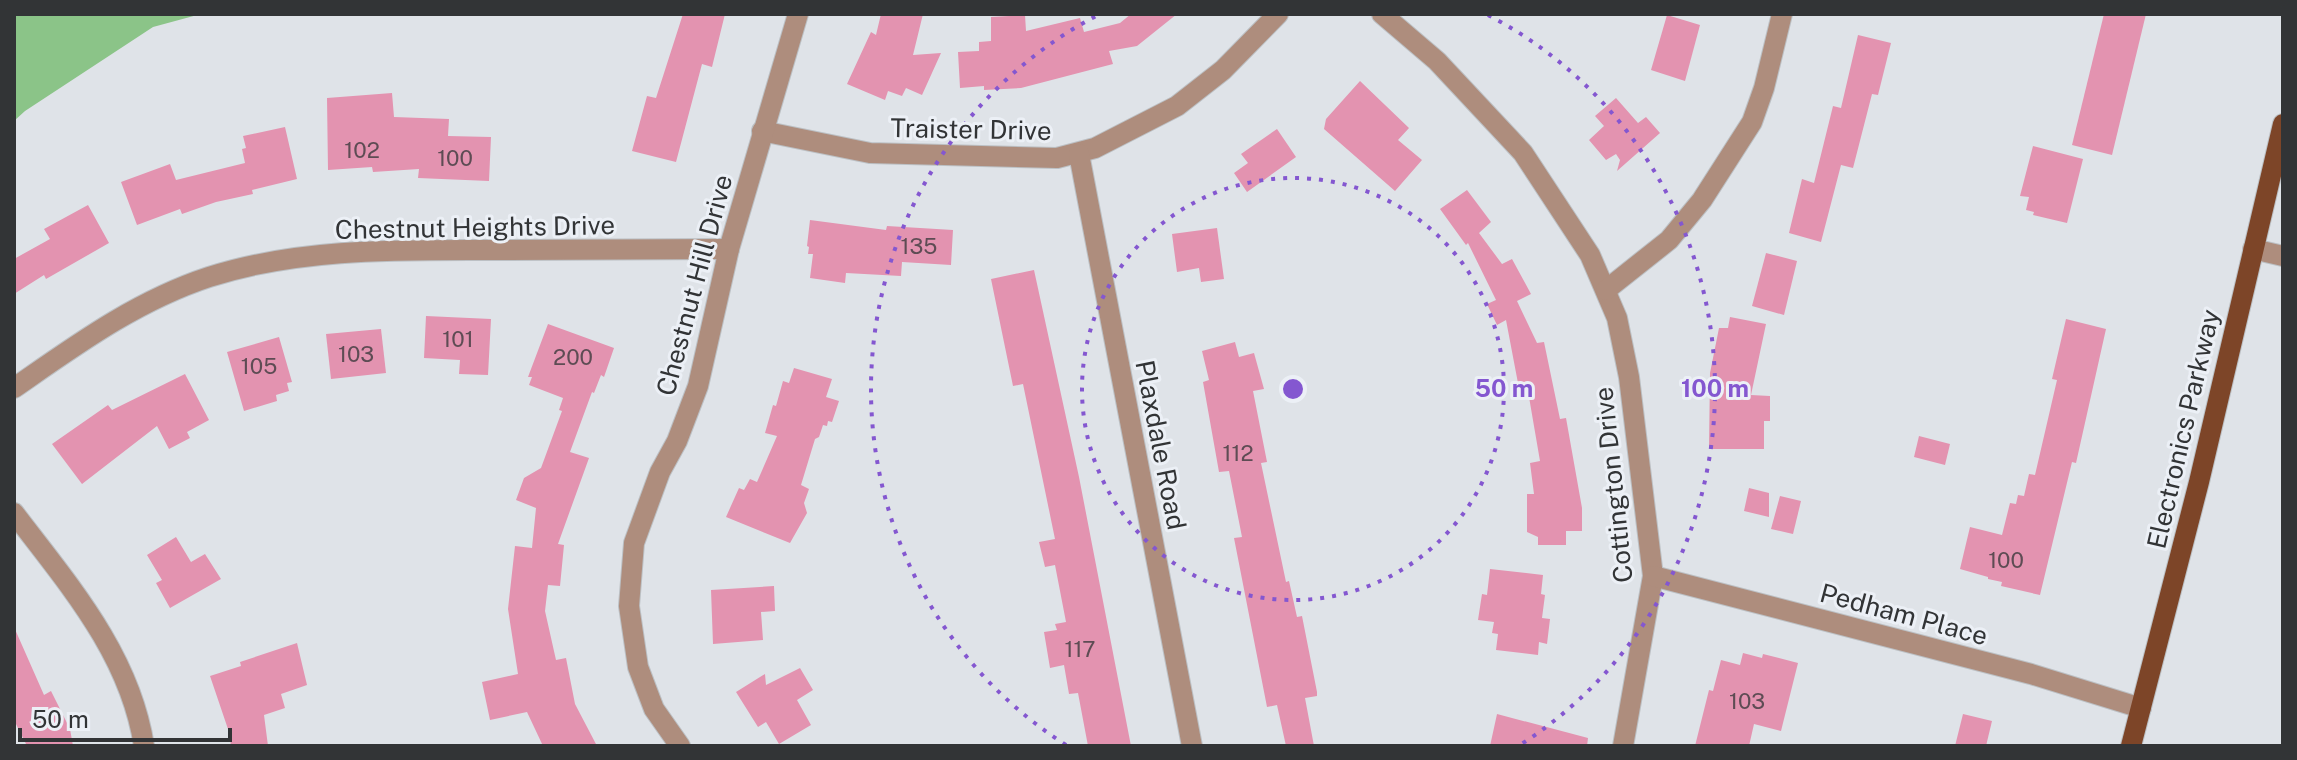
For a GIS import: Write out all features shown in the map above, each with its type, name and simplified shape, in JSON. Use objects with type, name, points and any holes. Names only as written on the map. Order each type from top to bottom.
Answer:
[{"type":"main road","name":"Electronics Parkway","points":[[2131,746],[2199,482],[2283,124]]},
{"type":"street","name":"Chestnut Hill Drive","points":[[680,746],[654,709],[638,667],[629,606],[634,543],[660,472],[677,441],[698,386],[729,249],[798,14]]},
{"type":"street","name":"Traister Drive","points":[[762,131],[870,153],[1057,158],[1079,154],[1177,106],[1223,70],[1278,14]]},
{"type":"street","name":"Cottington Drive","points":[[1382,14],[1437,61],[1523,153],[1590,255],[1617,318],[1629,377],[1653,576],[1623,746]]},
{"type":"street","points":[[1606,290],[1669,240],[1702,200],[1752,122],[1764,88],[1782,14]]},
{"type":"street","name":"Plaxdale Road","points":[[1079,154],[1192,746]]},
{"type":"street","name":"Chestnut Heights Drive","points":[[14,388],[83,339],[142,304],[208,277],[271,262],[381,250],[729,249]]},
{"type":"street","points":[[2253,249],[2283,256]]},
{"type":"street","points":[[14,513],[94,618],[126,680],[144,746]]},
{"type":"street","name":"Pedham Place","points":[[1653,576],[2031,674],[2141,708]]},
{"type":"green space","points":[[14,14],[201,14],[153,27],[14,121]]},
{"type":"building","points":[[683,14],[725,14],[712,67],[702,64],[676,162],[632,151],[647,96],[656,98]]},
{"type":"building","points":[[881,14],[923,14],[913,55],[941,53],[922,95],[906,88],[902,96],[888,91],[885,100],[847,84],[871,32],[876,35]]},
{"type":"building","points":[[1131,14],[1177,14],[1137,46],[1109,51],[1113,64],[1021,88],[960,88],[958,52],[979,51],[979,42],[991,41],[991,17],[1025,15],[1026,31],[1080,18],[1084,32],[1120,23]]},
{"type":"building","points":[[2104,14],[2146,14],[2112,155],[2072,145]]},
{"type":"building","points":[[1667,15],[1700,25],[1685,81],[1651,70]]},
{"type":"building","points":[[1858,35],[1891,43],[1878,95],[1872,94],[1853,168],[1841,165],[1821,242],[1789,233],[1802,179],[1814,183],[1833,106],[1841,108]]},
{"type":"building","points":[[1360,81],[1409,128],[1398,140],[1422,160],[1395,191],[1324,129],[1326,119]]},
{"type":"building","points":[[392,93],[394,117],[449,119],[448,136],[491,137],[489,181],[418,178],[419,169],[373,172],[372,167],[328,170],[327,98]]},
{"type":"building","points":[[1616,98],[1638,123],[1646,117],[1660,133],[1617,171],[1620,160],[1616,154],[1606,160],[1589,140],[1604,126],[1595,116]]},
{"type":"building","points":[[285,127],[297,179],[252,190],[253,194],[182,214],[180,209],[137,225],[121,182],[170,164],[176,180],[245,163],[243,136]]},
{"type":"building","points":[[1277,129],[1296,157],[1247,192],[1234,173],[1248,163],[1241,154]]},
{"type":"building","points":[[2033,146],[2083,159],[2067,223],[2033,215],[2034,212],[2026,210],[2029,197],[2020,196]]},
{"type":"building","points":[[1467,190],[1491,222],[1479,233],[1502,264],[1512,259],[1531,294],[1517,301],[1537,343],[1544,342],[1560,419],[1566,418],[1582,508],[1582,531],[1566,531],[1566,545],[1538,545],[1538,537],[1527,532],[1527,494],[1534,494],[1530,463],[1540,461],[1529,397],[1521,399],[1506,320],[1497,325],[1487,304],[1496,300],[1468,243],[1466,245],[1440,209]]},
{"type":"building","points":[[88,205],[109,243],[46,279],[44,275],[14,294],[14,259],[50,239],[44,229]]},
{"type":"building","points":[[810,220],[886,230],[887,226],[953,230],[951,265],[902,262],[901,276],[846,273],[845,283],[810,278],[813,254],[808,254],[807,246]]},
{"type":"building","points":[[1217,228],[1224,279],[1201,282],[1199,268],[1177,272],[1172,234]]},
{"type":"building","points":[[1766,253],[1797,261],[1784,315],[1752,306]]},
{"type":"building","points":[[1034,270],[1079,477],[1131,746],[1088,746],[1078,693],[1069,694],[1064,665],[1050,668],[1044,632],[1057,630],[1055,624],[1066,622],[1055,565],[1045,567],[1039,542],[1055,539],[1023,384],[1013,386],[991,279]]},
{"type":"building","points":[[426,316],[491,319],[488,375],[459,374],[460,360],[424,358]]},
{"type":"building","points":[[1730,317],[1766,324],[1751,395],[1770,396],[1770,421],[1764,421],[1764,449],[1709,449],[1710,373],[1719,328],[1728,328]]},
{"type":"building","points":[[2066,319],[2106,329],[2076,463],[2072,462],[2040,595],[2001,586],[2002,582],[1960,569],[1970,527],[2002,535],[2010,503],[2016,504],[2018,495],[2024,496],[2029,474],[2035,475],[2057,380],[2052,379]]},
{"type":"building","points":[[548,324],[614,348],[604,377],[601,375],[592,392],[570,452],[589,458],[558,544],[564,545],[560,586],[548,585],[545,611],[556,660],[566,658],[575,704],[597,746],[543,746],[527,712],[490,720],[482,682],[518,674],[508,609],[515,546],[532,548],[536,508],[516,500],[524,478],[541,468],[562,411],[559,410],[563,398],[529,385],[532,377],[528,377]]},
{"type":"building","points":[[381,329],[386,373],[331,379],[326,334]]},
{"type":"building","points":[[279,337],[292,382],[287,383],[289,391],[276,395],[277,401],[244,411],[227,352]]},
{"type":"building","points":[[1235,342],[1239,357],[1254,353],[1264,389],[1253,391],[1267,462],[1261,463],[1286,582],[1289,581],[1297,617],[1302,616],[1317,692],[1317,696],[1305,698],[1314,746],[1286,746],[1277,705],[1267,707],[1234,538],[1242,537],[1229,471],[1219,472],[1203,382],[1209,380],[1202,351]]},
{"type":"building","points":[[794,368],[832,379],[826,397],[839,401],[832,422],[823,425],[819,437],[815,439],[801,485],[809,489],[804,503],[807,513],[790,543],[726,517],[739,488],[744,490],[750,479],[757,482],[777,436],[765,433],[773,405],[776,406],[783,381],[789,383]]},
{"type":"building","points":[[185,374],[209,420],[187,432],[190,438],[169,449],[157,426],[82,484],[52,444],[108,405],[112,410]]},
{"type":"building","points":[[1919,436],[1950,444],[1945,465],[1914,457]]},
{"type":"building","points":[[1749,488],[1769,493],[1769,517],[1744,511]]},
{"type":"building","points":[[1780,496],[1801,501],[1793,534],[1771,529]]},
{"type":"building","points":[[176,537],[191,562],[205,554],[221,579],[170,608],[156,583],[162,580],[147,555]]},
{"type":"building","points":[[1490,569],[1543,575],[1541,594],[1545,595],[1542,618],[1550,619],[1547,644],[1539,642],[1538,655],[1496,650],[1498,634],[1492,633],[1494,622],[1478,620],[1482,594],[1487,595]]},
{"type":"building","points":[[774,586],[775,611],[761,612],[763,640],[713,644],[711,590]]},
{"type":"building","points":[[14,627],[44,695],[51,691],[70,729],[73,746],[27,746],[14,720]]},
{"type":"building","points":[[297,643],[307,685],[281,694],[285,708],[264,715],[268,746],[231,746],[210,676],[241,666],[240,662]]},
{"type":"building","points":[[1743,653],[1762,658],[1763,654],[1798,663],[1781,731],[1754,724],[1749,746],[1695,746],[1709,690],[1713,691],[1721,660],[1740,665]]},
{"type":"building","points":[[800,668],[813,690],[797,700],[811,725],[779,744],[766,722],[758,727],[736,692],[765,674],[766,685]]},
{"type":"building","points":[[1497,714],[1588,738],[1587,746],[1490,746]]},
{"type":"building","points":[[1963,714],[1992,721],[1986,746],[1955,746]]}]
